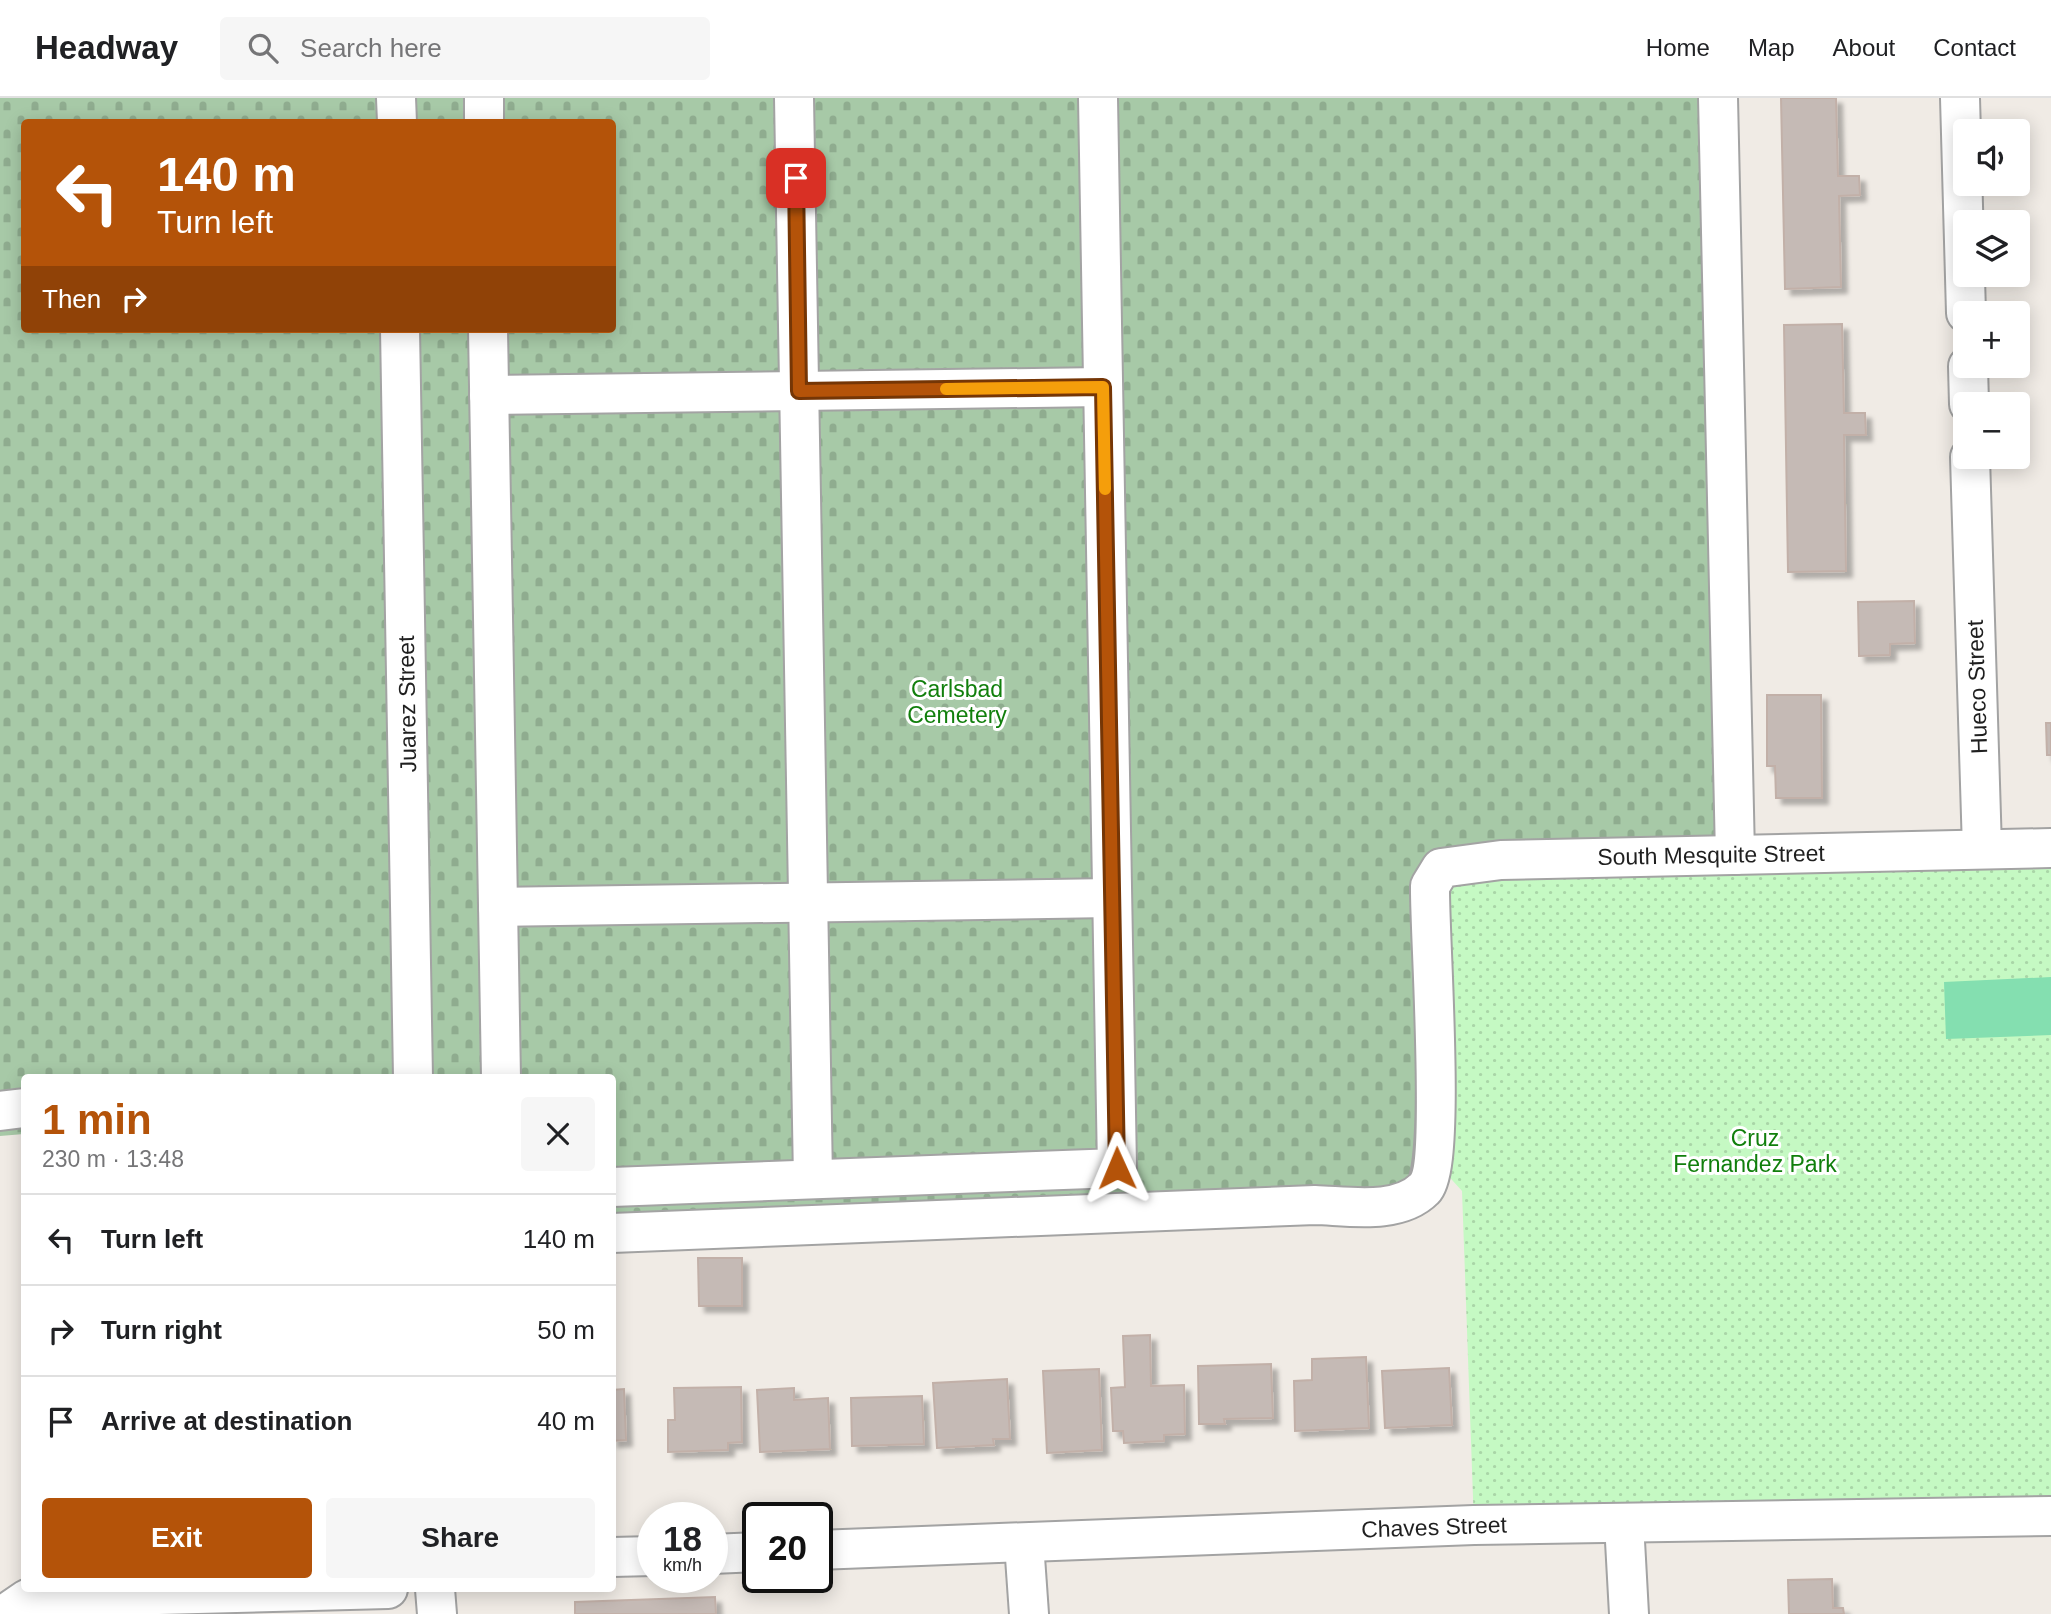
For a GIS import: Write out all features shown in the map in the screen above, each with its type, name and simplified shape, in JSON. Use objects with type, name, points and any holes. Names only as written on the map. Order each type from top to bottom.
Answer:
[{"type":"street","points":[[396,98],[397,119]]},
{"type":"street","points":[[484,98],[484,119]]},
{"type":"street","points":[[794,98],[813,1179]]},
{"type":"street","points":[[616,1187],[1117,1168],[1098,98]]},
{"type":"street","points":[[1718,98],[1735,855]]},
{"type":"street","points":[[1960,98],[1966,301]]},
{"type":"street","name":"Juarez Street","points":[[400,333],[413,1074]]},
{"type":"street","points":[[488,333],[501,1074]]},
{"type":"street","points":[[489,395],[1103,387]]},
{"type":"street","name":"Hueco Street","points":[[1970,469],[1982,849]]},
{"type":"street","points":[[1982,849],[2051,848]]},
{"type":"street","name":"South Mesquite Street","points":[[616,1233],[1315,1205],[1381,1207],[1409,1199],[1424,1189],[1430,1180],[1434,1160],[1436,1092],[1430,886],[1441,868],[1500,860],[1982,849]]},
{"type":"street","points":[[498,907],[1112,898]]},
{"type":"street","points":[[0,1111],[21,1108]]},
{"type":"street","name":"Chaves Street","points":[[833,1549],[1624,1523],[2051,1517]]},
{"type":"street","points":[[1624,1523],[1629,1614]]},
{"type":"street","points":[[1024,1542],[1029,1614]]},
{"type":"street","points":[[616,1557],[637,1556]]},
{"type":"street","points":[[6,1612],[27,1599],[273,1592]]},
{"type":"street","points":[[435,1592],[437,1614]]},
{"type":"green space","name":"Carlsbad Cemetery","points":[[0,98],[1718,98],[1735,855],[1424,1189],[616,1233],[616,1074],[21,1074],[21,1134],[0,1136]]},
{"type":"green space","name":"Cruz Fernandez Park","points":[[2051,848],[2051,1516],[1474,1525],[1462,1191],[1434,1160],[1441,868]]},
{"type":"green space","points":[[2051,977],[2051,1035],[1946,1039],[1944,982]]},
{"type":"building","points":[[1781,98],[1836,98],[1838,176],[1859,176],[1860,195],[1839,196],[1841,287],[1785,289]]},
{"type":"building","points":[[1842,324],[1844,413],[1865,413],[1866,435],[1844,435],[1846,571],[1788,572],[1784,325]]},
{"type":"building","points":[[1914,601],[1915,643],[1890,644],[1890,655],[1859,656],[1858,602]]},
{"type":"building","points":[[1767,695],[1821,695],[1822,798],[1776,798],[1775,766],[1767,766]]},
{"type":"building","points":[[2046,723],[2051,723],[2051,755],[2047,755]]},
{"type":"building","points":[[698,1258],[742,1258],[742,1306],[699,1306]]},
{"type":"building","points":[[1150,1335],[1151,1386],[1184,1385],[1185,1434],[1164,1435],[1164,1441],[1124,1443],[1123,1431],[1113,1431],[1111,1388],[1125,1387],[1123,1336]]},
{"type":"building","points":[[1366,1357],[1369,1428],[1295,1431],[1294,1381],[1312,1380],[1312,1359]]},
{"type":"building","points":[[1271,1364],[1273,1418],[1224,1419],[1225,1424],[1199,1424],[1198,1366]]},
{"type":"building","points":[[1449,1368],[1452,1425],[1385,1428],[1382,1371]]},
{"type":"building","points":[[1099,1369],[1102,1450],[1047,1453],[1043,1371]]},
{"type":"building","points":[[1007,1379],[1010,1439],[993,1439],[994,1445],[937,1448],[933,1383]]},
{"type":"building","points":[[741,1387],[742,1442],[728,1443],[728,1450],[668,1452],[668,1420],[675,1420],[674,1388]]},
{"type":"building","points":[[794,1388],[794,1400],[828,1398],[830,1449],[760,1452],[757,1390]]},
{"type":"building","points":[[624,1389],[626,1440],[616,1441],[616,1390]]},
{"type":"building","points":[[922,1396],[924,1444],[852,1446],[851,1398]]},
{"type":"building","points":[[1832,1579],[1833,1608],[1843,1608],[1844,1614],[1789,1614],[1788,1580]]},
{"type":"building","points":[[715,1597],[716,1614],[575,1614],[575,1602]]},
{"type":"slow traffic","points":[[946,389],[1103,387],[1105,489]]},
{"type":"route","points":[[796,178],[799,391],[1103,387],[1117,1168]]}]
